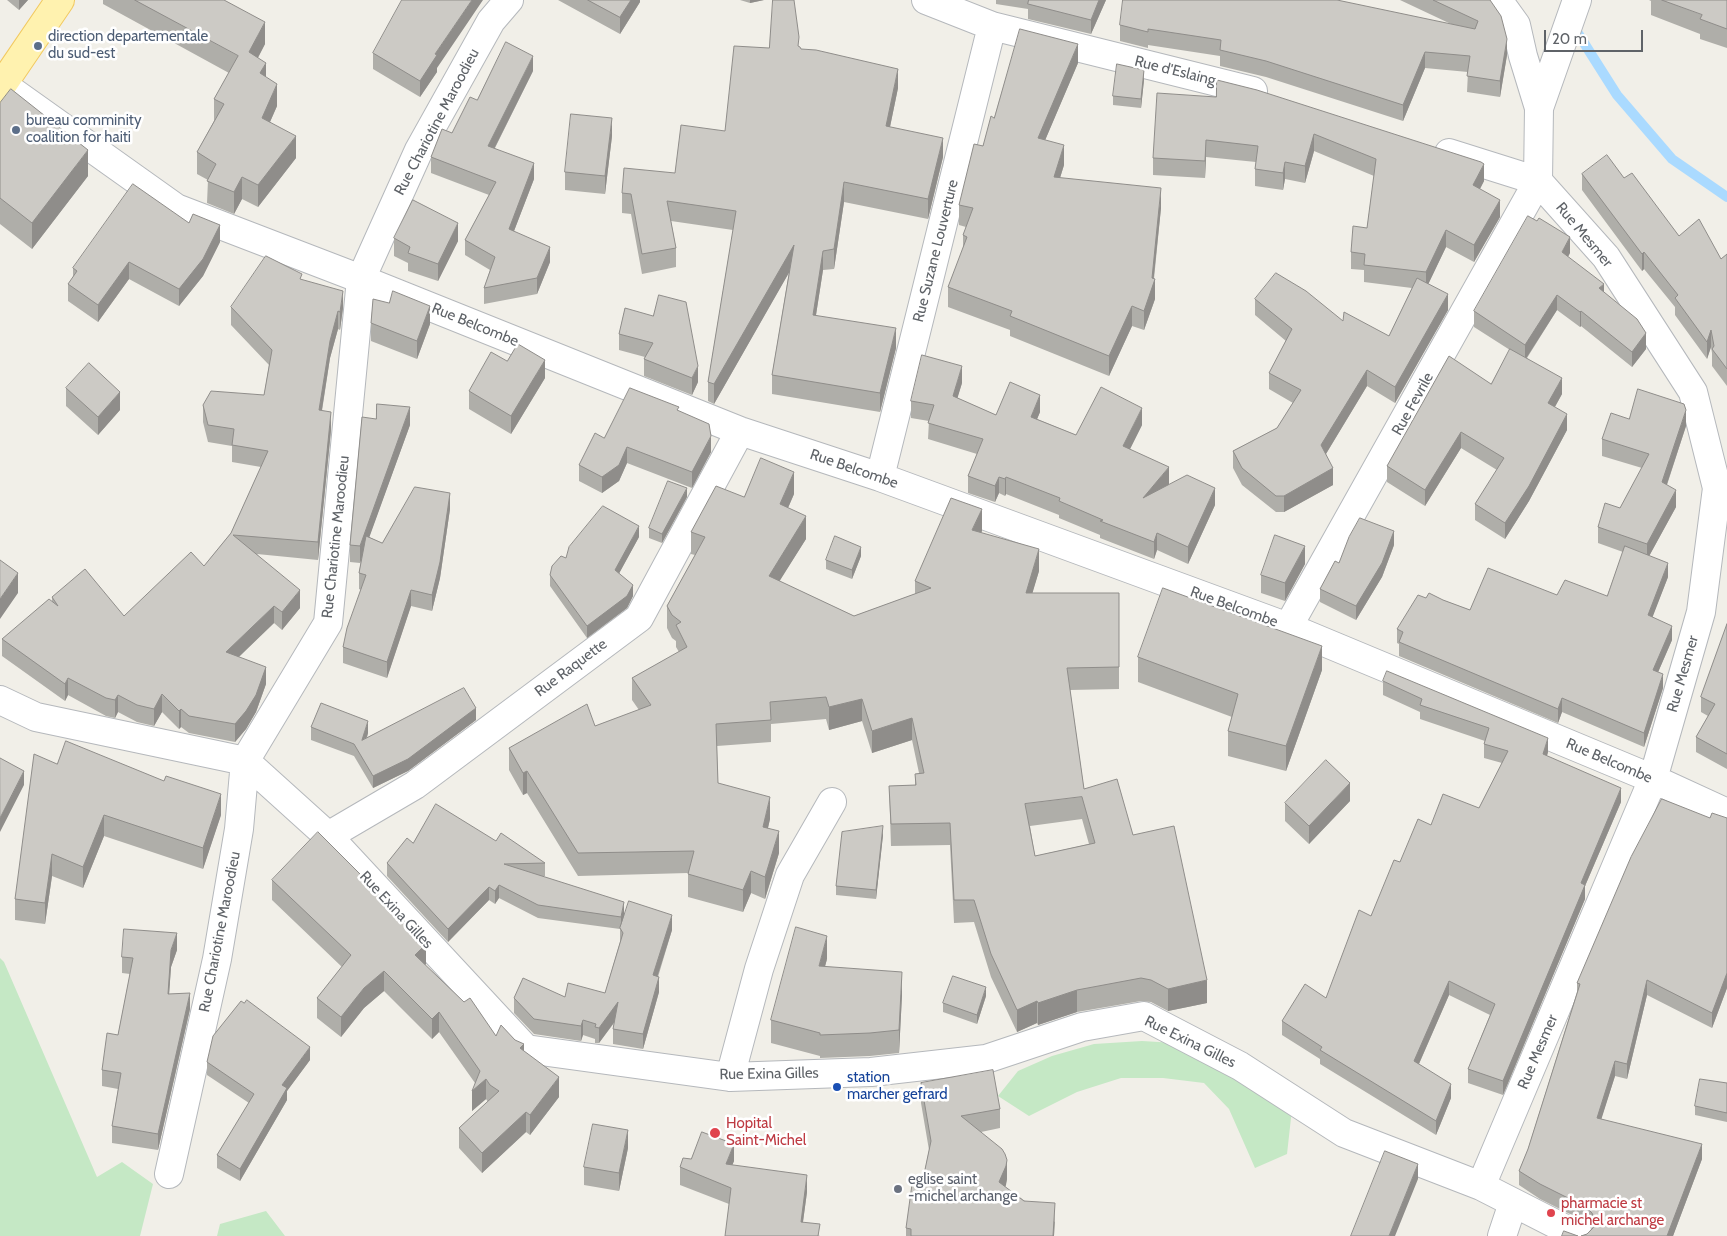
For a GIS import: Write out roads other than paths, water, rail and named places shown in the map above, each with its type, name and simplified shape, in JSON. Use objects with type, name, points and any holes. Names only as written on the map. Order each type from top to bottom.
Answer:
[{"type":"main road","points":[[1,86],[60,0]]},
{"type":"street","name":"Rue Chariotine Maroodieu","points":[[169,1174],[217,959],[239,829],[245,762],[328,623],[361,279],[419,150],[491,21],[509,0]]},
{"type":"street","name":"Rue d'Eslaing","points":[[926,0],[992,26],[1261,92],[1279,99]]},
{"type":"street","points":[[1427,146],[1538,181],[1539,108],[1523,56],[1516,25],[1498,0]]},
{"type":"street","points":[[1539,108],[1577,0]]},
{"type":"street","name":"Rue Suzane Louverture","points":[[880,477],[992,26]]},
{"type":"street","name":"Rue Belcombe","points":[[1,86],[176,208],[361,279],[740,431],[880,477],[1288,627],[1652,779],[1727,813]]},
{"type":"street","name":"Rue Fevrile","points":[[1288,627],[1538,181]]},
{"type":"street","name":"Rue Mesmer","points":[[1481,1186],[1652,779],[1701,612],[1717,488],[1693,392],[1606,257],[1538,181]]},
{"type":"street","name":"Rue Raquette","points":[[328,836],[415,785],[639,618],[740,431]]},
{"type":"street","name":"Rue Exina Gilles","points":[[0,700],[36,717],[245,762],[328,836],[526,1050],[730,1077],[872,1072],[986,1059],[1082,1027],[1144,1016],[1240,1066],[1344,1132],[1481,1186],[1578,1236]]},
{"type":"street","points":[[730,1077],[759,969],[790,875],[832,802]]},
{"type":"street","points":[[1502,1236],[1513,1202]]},
{"type":"waterway","points":[[1572,24],[1617,95],[1672,159],[1727,197]]},
{"type":"place","name":"direction departementale du sud-est","points":[[38,46]]},
{"type":"place","name":"bureau comminity coalition for haiti","points":[[16,130]]},
{"type":"place","name":"station marcher gefrard","points":[[837,1087]]},
{"type":"place","name":"Hopital Saint-Michel","points":[[715,1133]]},
{"type":"place","name":"eglise saint -michel archange","points":[[898,1189]]},
{"type":"place","name":"pharmacie st michel archange","points":[[1551,1213]]}]
